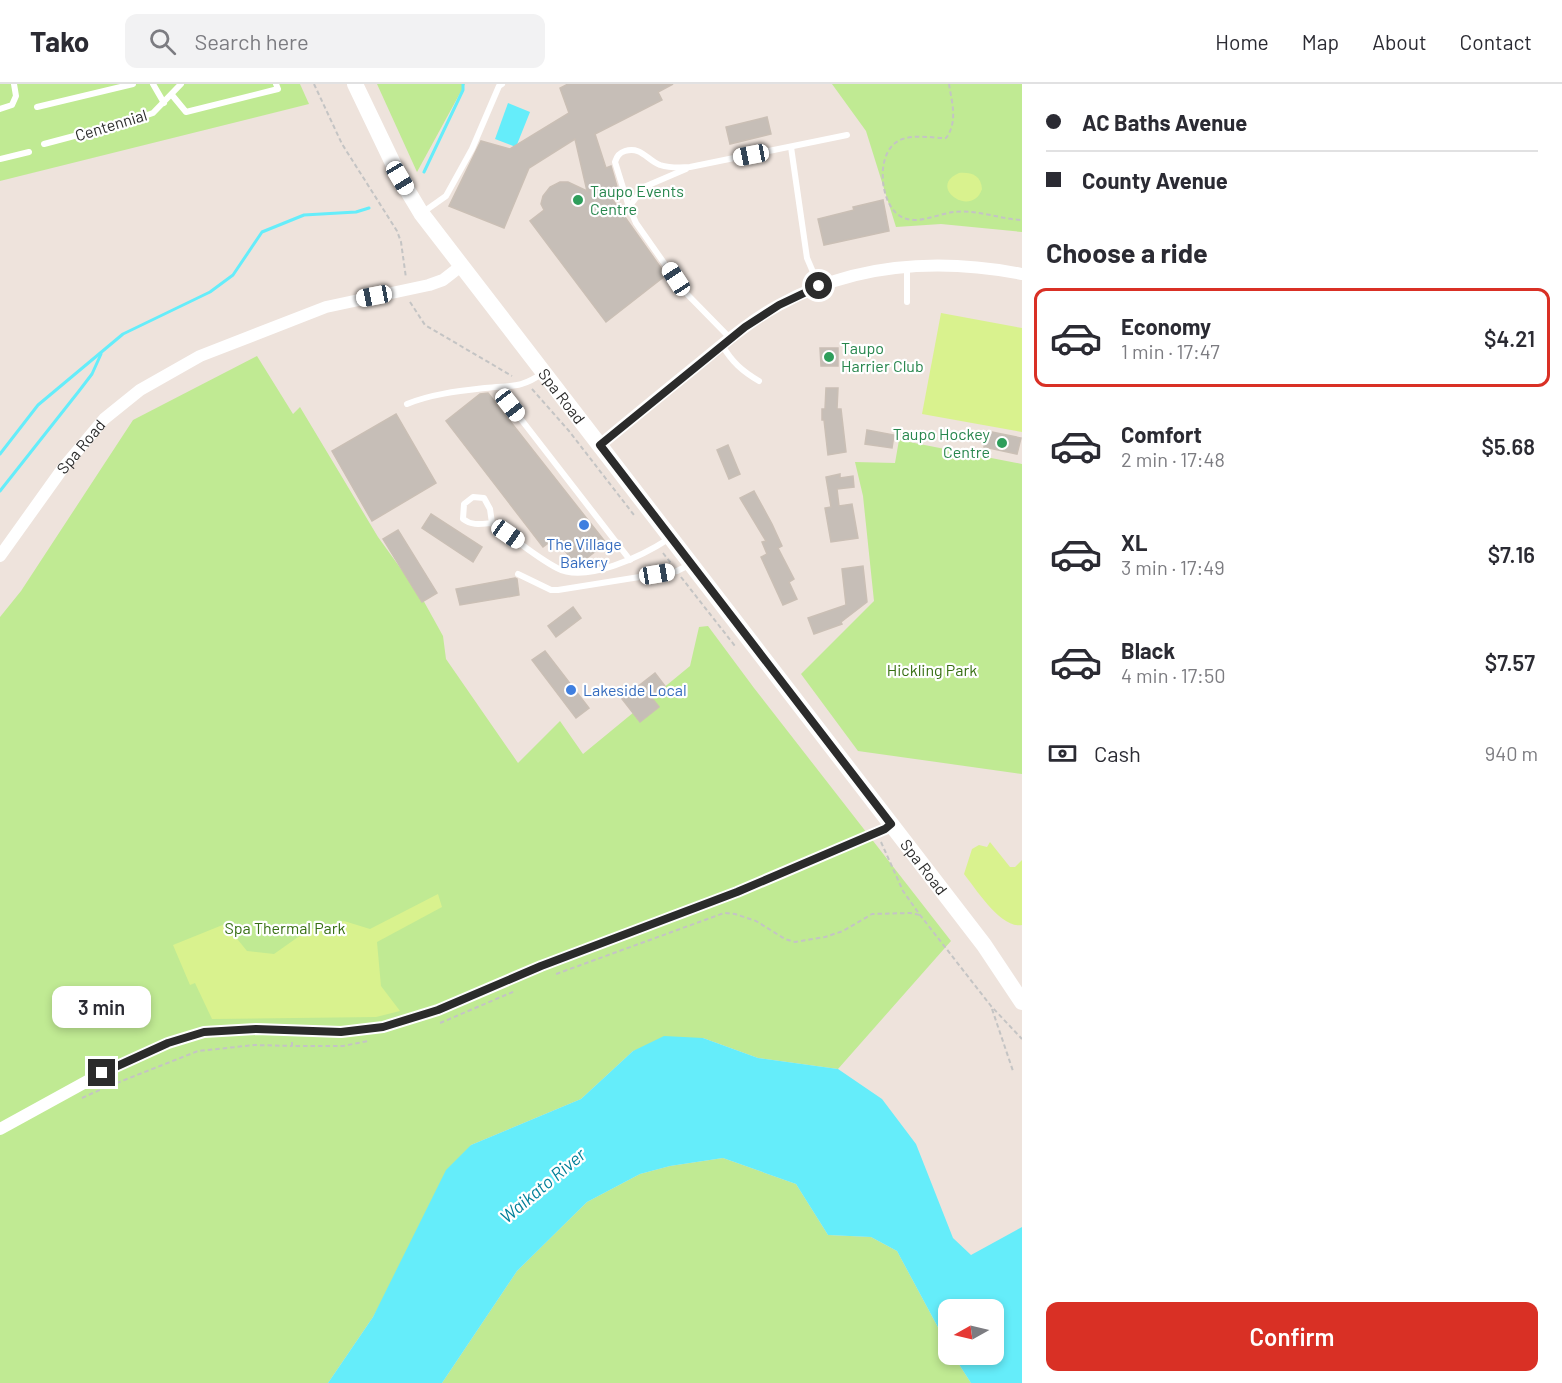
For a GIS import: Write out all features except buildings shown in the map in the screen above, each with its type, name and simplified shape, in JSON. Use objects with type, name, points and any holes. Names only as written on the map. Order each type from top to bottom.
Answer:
[{"type":"main road","points":[[355,84],[400,178],[421,213],[461,266]]},
{"type":"main road","name":"Spa Road","points":[[461,266],[891,824],[1006,977],[1022,1002]]},
{"type":"main road","name":"Spa Road","points":[[1006,977],[1022,987]]},
{"type":"street","name":"Spa Road","points":[[0,556],[77,451],[104,419],[140,390],[200,356],[326,306],[429,285],[443,280],[461,266]]},
{"type":"street","points":[[600,445],[726,341],[779,305],[819,286],[869,272],[907,266],[967,266],[1022,274]]},
{"type":"street","points":[[0,1129],[102,1073],[168,1043],[204,1032],[256,1029],[341,1032],[383,1027],[438,1010],[541,966],[737,892],[885,829],[891,824]]},
{"type":"lane","points":[[0,109],[12,105],[16,96],[14,84]]},
{"type":"lane","points":[[37,107],[133,84]]},
{"type":"lane","points":[[153,84],[164,103]]},
{"type":"lane","name":"Centennial","points":[[44,144],[141,118],[164,103],[181,84]]},
{"type":"lane","points":[[172,95],[186,112],[278,89],[276,84]]},
{"type":"lane","points":[[421,213],[446,196],[472,149],[502,84]]},
{"type":"lane","points":[[759,381],[731,361],[726,341],[683,290],[636,223],[615,162],[617,156],[622,152],[636,150],[657,164],[675,168],[690,167],[847,135]]},
{"type":"lane","points":[[791,147],[807,258],[819,286]]},
{"type":"lane","points":[[0,159],[29,152]]},
{"type":"lane","points":[[629,207],[644,187],[690,167]]},
{"type":"lane","points":[[907,266],[907,302]]},
{"type":"lane","points":[[407,404],[424,398],[527,384],[544,373]]},
{"type":"lane","points":[[507,387],[510,405],[630,560]]},
{"type":"lane","points":[[492,523],[490,509],[484,498],[473,497],[464,504],[463,519],[469,523],[479,525],[492,523],[557,569],[569,573],[619,565],[670,538]]},
{"type":"lane","points":[[518,574],[551,590],[558,590],[677,571],[690,564]]},
{"type":"path","points":[[314,84],[342,144],[397,231],[401,242],[407,283]]},
{"type":"path","points":[[949,84],[954,115],[953,129],[946,138],[900,140],[885,156],[882,173],[891,206],[900,216],[912,220],[926,219],[956,211],[1022,220]]},
{"type":"path","points":[[880,838],[903,891],[992,1006],[1022,1039]]},
{"type":"path","points":[[555,974],[724,914],[735,914],[756,921],[785,939],[795,942],[825,937],[843,931],[872,914],[920,915]]},
{"type":"path","points":[[436,1024],[523,988]]},
{"type":"path","points":[[992,1006],[1013,1071]]},
{"type":"path","points":[[291,1030],[292,1046]]},
{"type":"path","points":[[75,1102],[104,1088],[198,1051],[255,1045],[343,1046],[375,1040]]},
{"type":"green space","points":[[0,84],[300,84],[309,104],[0,181]]},
{"type":"green space","points":[[377,84],[465,84],[417,172]]},
{"type":"green space","points":[[832,84],[1022,84],[1022,232],[941,224],[896,227],[866,131]]},
{"type":"green space","points":[[959,173],[971,174],[980,180],[982,189],[977,198],[962,201],[954,198],[949,192],[947,186],[950,179]]},
{"type":"green space","points":[[941,313],[1022,328],[1022,432],[922,414]]},
{"type":"green space","name":"Spa Thermal Park","points":[[257,356],[293,414],[300,407],[378,537],[422,598],[443,636],[446,659],[518,763],[560,721],[583,754],[690,666],[699,627],[708,626],[951,941],[838,1069],[758,1058],[703,1038],[633,1051],[581,1099],[471,1145],[373,1317],[328,1383],[0,1383],[0,617],[21,591],[133,420]]},
{"type":"green space","name":"Hickling Park","points":[[899,440],[1022,464],[1022,774],[858,751],[801,674],[874,601],[863,496],[855,462],[895,463]]},
{"type":"green space","points":[[990,842],[1010,867],[1015,867],[1022,860],[1022,925],[1014,925],[998,915],[964,874],[972,849],[979,845],[987,847]]},
{"type":"green space","points":[[438,894],[442,907],[377,942],[381,986],[400,1011],[376,1017],[212,1019],[195,983],[190,985],[173,945],[225,924],[247,951],[274,954],[308,930],[344,921],[370,929]]},
{"type":"green space","points":[[723,1158],[796,1184],[828,1235],[871,1237],[897,1251],[938,1327],[938,1365],[959,1365],[971,1383],[442,1383],[517,1271],[587,1202],[640,1174],[670,1166]]},
{"type":"water","points":[[508,103],[530,112],[516,147],[495,139]]},
{"type":"water","name":"Waikato River","points":[[664,1036],[703,1038],[758,1058],[838,1069],[882,1099],[916,1144],[953,1238],[971,1255],[1022,1227],[1022,1383],[971,1383],[959,1365],[1004,1365],[1004,1299],[938,1299],[938,1327],[897,1251],[871,1237],[828,1235],[796,1184],[723,1158],[670,1166],[640,1174],[587,1202],[517,1271],[442,1383],[328,1383],[373,1317],[446,1170],[471,1145],[581,1099],[633,1051]]},
{"type":"waterway","points":[[424,172],[463,90],[463,84]]},
{"type":"waterway","points":[[0,454],[38,405],[123,334],[210,292],[233,275],[262,232],[304,215],[356,212],[369,208]]},
{"type":"waterway","points":[[0,491],[92,374],[101,354]]},
{"type":"place","name":"Taupo Events Centre","points":[[578,200]]},
{"type":"place","name":"Taupo Harrier Club","points":[[829,357]]},
{"type":"place","name":"Taupo Hockey Centre","points":[[1002,443]]},
{"type":"place","name":"The Village Bakery","points":[[584,525]]},
{"type":"place","name":"Lakeside Local","points":[[571,690]]},
{"type":"route","points":[[102,1073],[168,1043],[204,1032],[256,1029],[341,1032],[383,1027],[438,1010],[541,966],[737,892],[885,829],[891,824],[600,445],[760,316],[819,286]]}]
